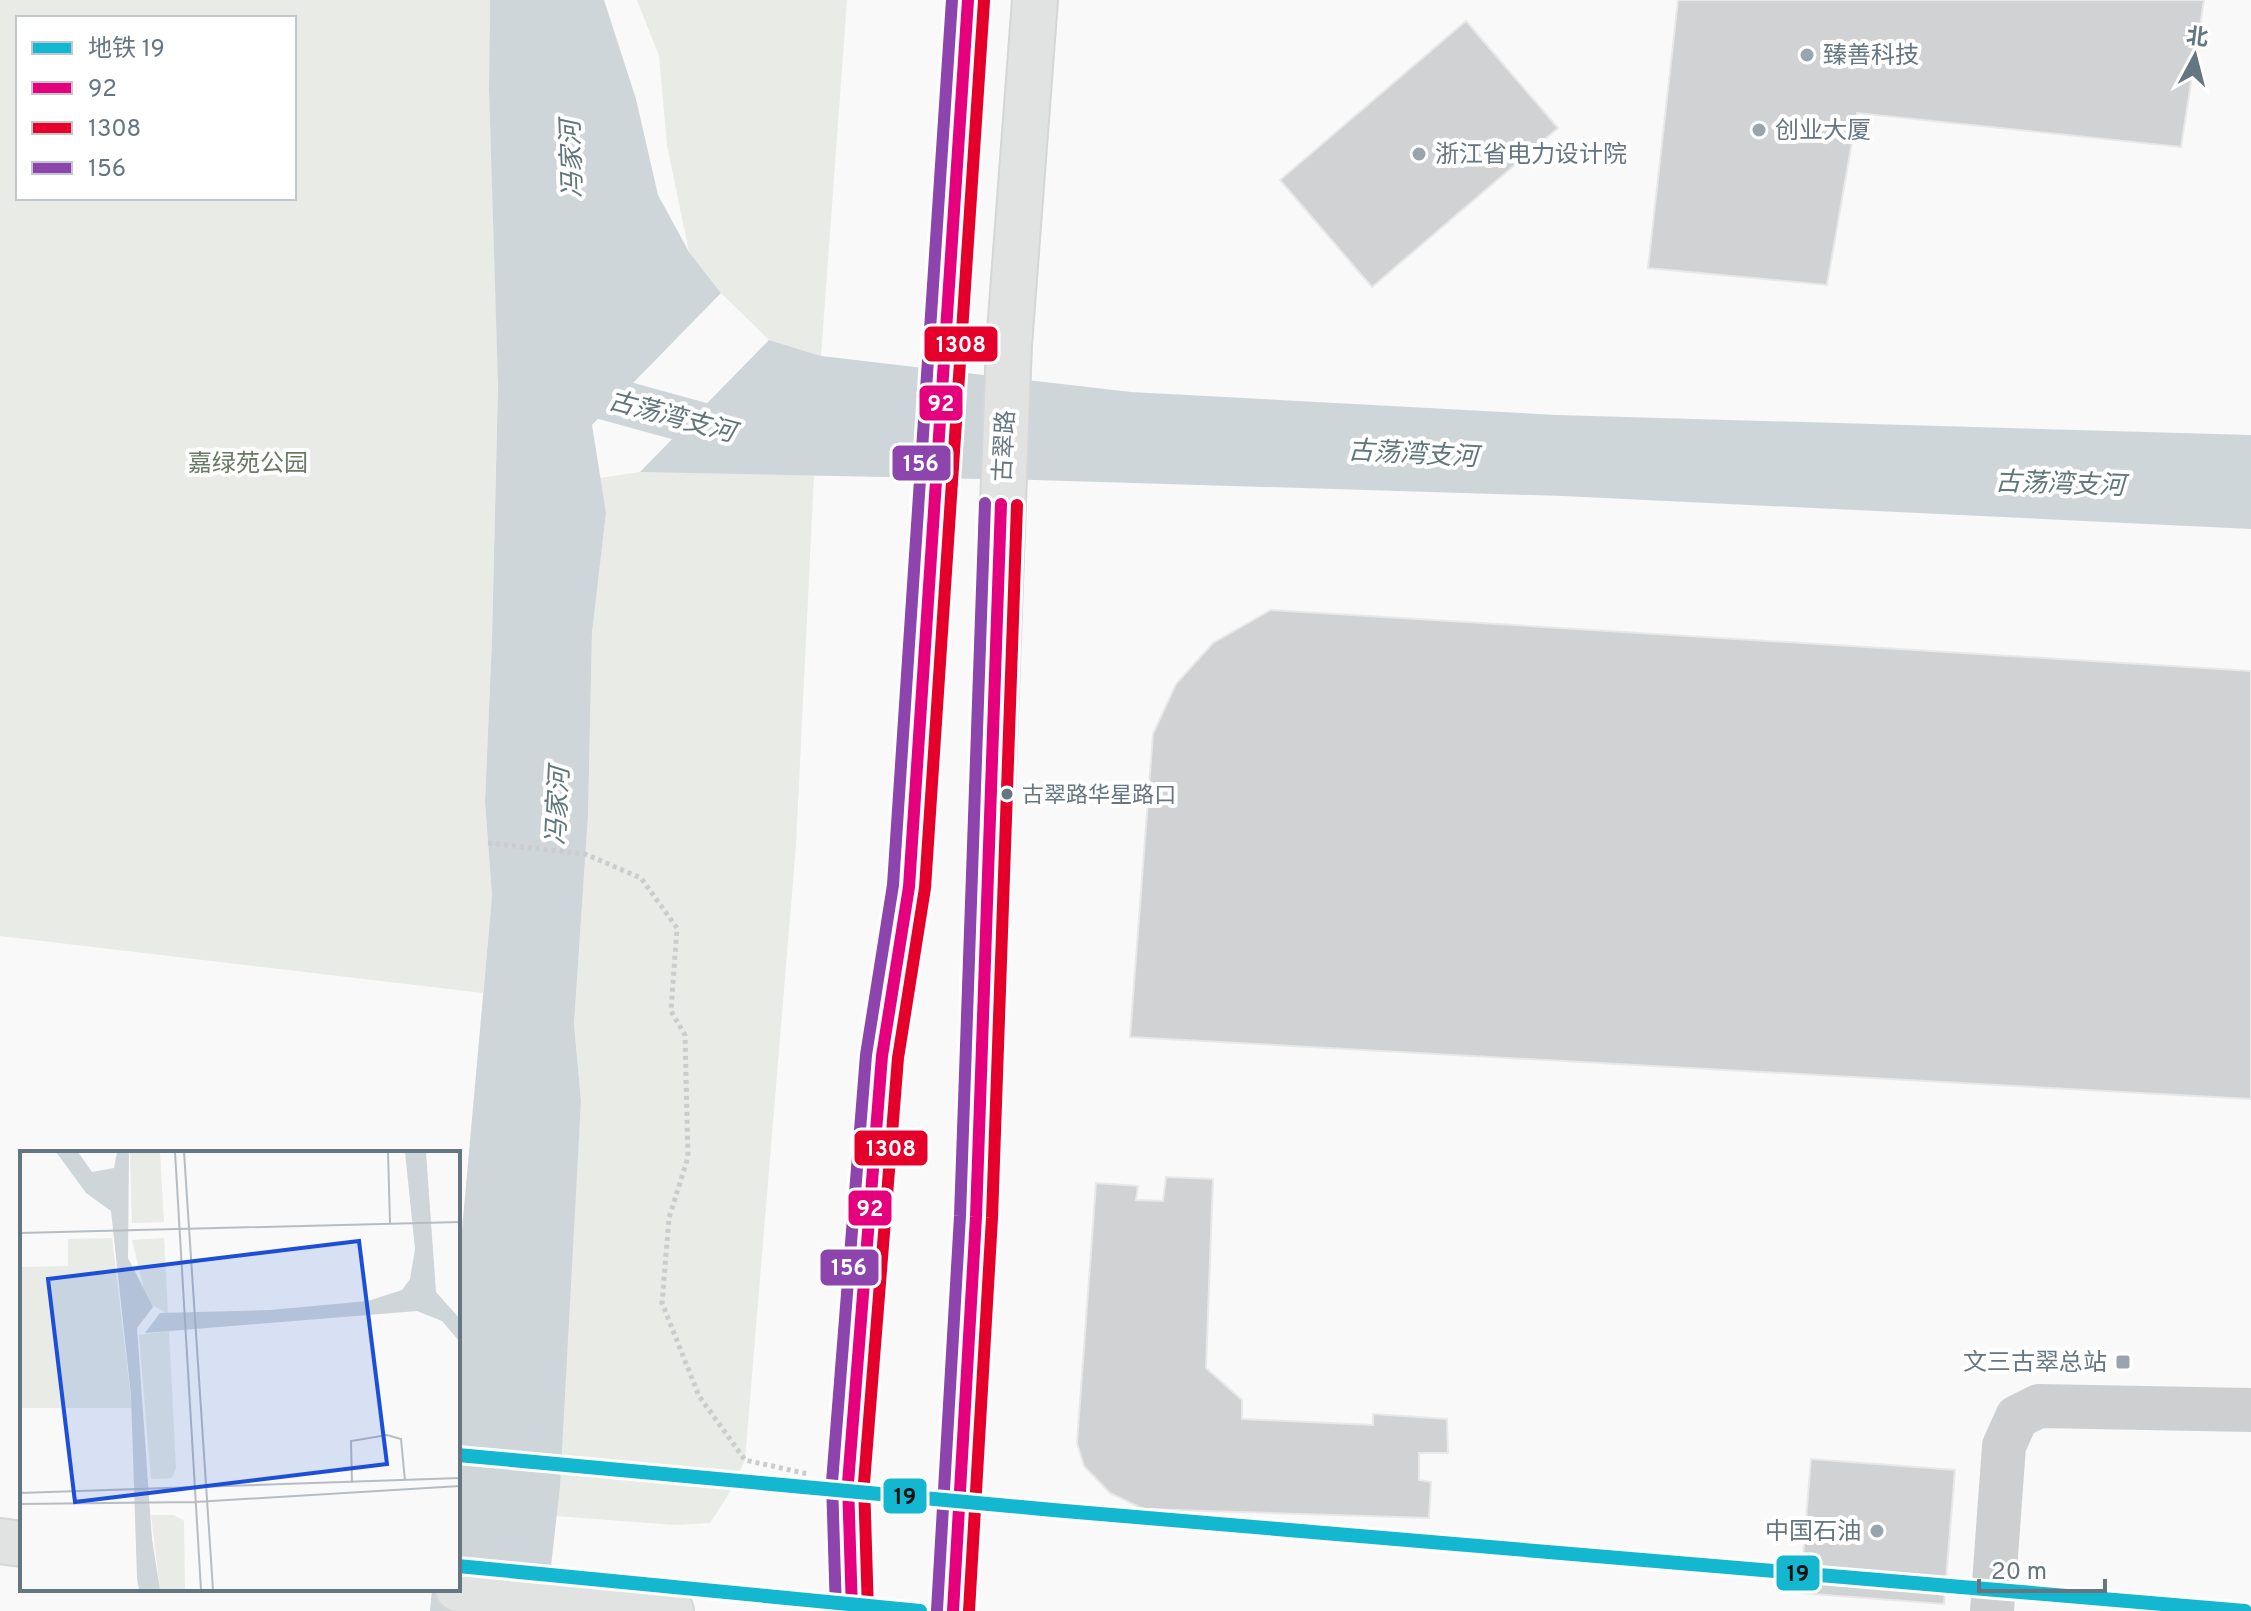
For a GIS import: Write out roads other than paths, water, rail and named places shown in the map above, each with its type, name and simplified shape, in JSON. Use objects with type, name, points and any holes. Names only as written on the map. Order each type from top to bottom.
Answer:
[{"type":"main road","points":[[852,1611],[848,1483],[882,1056],[909,887],[968,0]]},
{"type":"main road","name":"古翠路","points":[[953,1611],[976,1217],[1009,345],[1035,0]]},
{"type":"main road","points":[[0,1541],[20,1544]]},
{"type":"main road","points":[[460,1589],[671,1611]]},
{"type":"lane","points":[[1992,1611],[2004,1446],[2017,1417],[2039,1406],[2251,1410]]},
{"type":"water","name":"冯家河","points":[[490,0],[604,0],[636,99],[658,195],[689,252],[721,293],[592,425],[606,513],[592,633],[588,816],[574,1024],[581,1101],[560,1486],[546,1611],[430,1611],[432,1591],[460,1591],[460,1252],[492,896],[485,802],[498,384],[489,90]]},
{"type":"water","points":[[769,340],[821,356],[1131,392],[1557,415],[2251,435],[2251,529],[1563,496],[640,472]]},
{"type":"waterway","name":"古荡湾支河","points":[[580,391],[747,437]]},
{"type":"metro line","name":"19","points":[[460,1455],[1053,1510],[2245,1611]]},
{"type":"metro line","name":"19","points":[[460,1566],[920,1611]]},
{"type":"place","name":"臻善科技","points":[[1807,55]]},
{"type":"place","name":"创业大厦","points":[[1759,130]]},
{"type":"place","name":"浙江省电力设计院","points":[[1419,154]]},
{"type":"place","name":"古翠路华星路口","points":[[1007,794]]},
{"type":"place","name":"文三古翠总站","points":[[2123,1362]]},
{"type":"place","name":"中国石油","points":[[1877,1531]]},
{"type":"park label","name":"嘉绿苑公园","points":[[248,463]]}]
